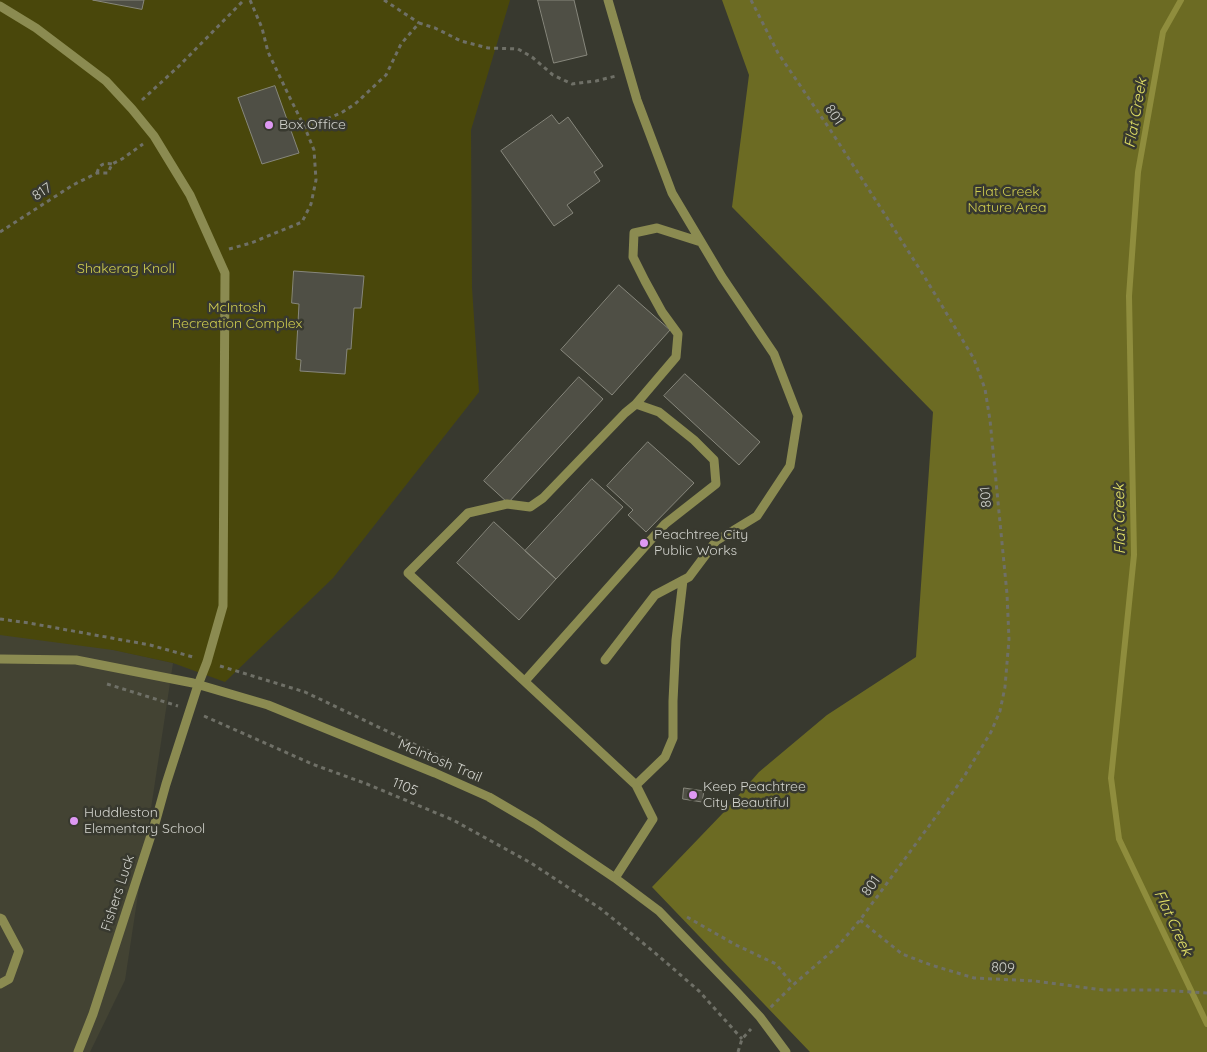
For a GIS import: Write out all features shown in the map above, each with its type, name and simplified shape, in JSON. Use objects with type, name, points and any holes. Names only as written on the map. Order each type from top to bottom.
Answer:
[{"type":"street","points":[[605,660],[655,595],[689,577],[716,541],[757,516],[790,466],[798,416],[774,354],[722,277],[672,193],[637,100],[608,0]]},
{"type":"street","name":"Fishers Luck","points":[[0,6],[36,28],[106,81],[132,109],[154,136],[190,195],[225,273],[223,606],[207,662],[166,784],[118,940],[78,1052]]},
{"type":"street","points":[[616,878],[653,819],[636,785],[408,573],[468,513],[507,504],[530,507],[542,498],[636,404],[676,357],[678,334],[662,312],[633,257],[634,233],[658,228],[701,242]]},
{"type":"street","points":[[524,681],[665,524],[716,484],[714,460],[694,440],[659,412],[636,404]]},
{"type":"street","points":[[636,785],[665,757],[673,738],[676,640],[683,580]]},
{"type":"street","name":"McIntosh Trail","points":[[0,659],[76,660],[193,683],[268,705],[489,797],[535,824],[616,878],[659,911],[760,1017],[786,1052]]},
{"type":"street","points":[[0,918],[19,951],[9,979],[0,984]]},
{"type":"path","points":[[132,109],[179,66],[244,0]]},
{"type":"path","points":[[216,253],[251,243],[302,222],[312,204],[316,180],[314,150],[306,128],[268,52],[262,28],[250,0]]},
{"type":"path","points":[[384,0],[419,24],[435,28],[461,41],[488,48],[518,49],[553,75],[572,84],[596,81],[628,72]]},
{"type":"path","name":"801","points":[[752,0],[778,53],[882,210],[974,359],[985,389],[990,420],[1007,594],[1009,639],[1005,686],[1000,711],[991,732],[965,775],[860,920],[838,946],[794,985]]},
{"type":"path","points":[[306,128],[341,113],[355,104],[386,75],[401,44],[419,24]]},
{"type":"path","name":"817","points":[[0,232],[73,185],[97,173],[108,173],[112,164],[154,136]]},
{"type":"path","name":"817","points":[[97,173],[102,164],[107,162],[112,164]]},
{"type":"path","name":"1105","points":[[100,681],[191,710],[312,764],[367,784],[453,820],[531,863],[601,909],[698,991],[742,1040],[738,1052]]},
{"type":"path","name":"809","points":[[860,920],[902,954],[974,978],[1035,982],[1103,990],[1161,990],[1207,993]]},
{"type":"shaded area","name":"Huddleston Elementary School","points":[[3,625],[173,663],[125,980],[90,1052],[0,1052],[0,626]]},
{"type":"green space","name":"McIntosh Recreation Complex","points":[[0,0],[510,0],[471,130],[472,288],[479,392],[333,578],[225,682],[173,663],[113,650],[0,635]]},
{"type":"green space","name":"Flat Creek Nature Area","points":[[722,0],[1207,0],[1207,1052],[810,1052],[652,887],[724,812],[759,772],[827,715],[916,657],[933,412],[732,207],[749,75]]},
{"type":"building","points":[[93,0],[144,0],[142,9]]},
{"type":"building","points":[[538,0],[574,0],[587,55],[554,63]]},
{"type":"building","name":"Box Office","points":[[275,86],[299,153],[262,164],[238,98]]},
{"type":"building","points":[[552,115],[559,124],[568,117],[603,166],[594,172],[600,181],[567,205],[573,213],[554,226],[501,151]]},
{"type":"building","points":[[294,271],[364,276],[361,308],[354,308],[351,349],[347,349],[345,374],[300,371],[301,360],[296,359],[299,304],[292,303]]},
{"type":"building","points":[[619,285],[670,330],[612,395],[561,350]]},
{"type":"building","points":[[685,374],[760,442],[739,465],[664,396]]},
{"type":"building","points":[[579,377],[603,399],[508,503],[484,481]]},
{"type":"building","points":[[648,442],[694,483],[646,532],[628,515],[633,510],[607,486]]},
{"type":"building","points":[[592,479],[623,507],[556,579],[525,551]]},
{"type":"building","points":[[494,522],[556,579],[519,620],[457,563]]},
{"type":"building","name":"Keep Peachtree City Beautiful","points":[[684,788],[704,791],[702,802],[683,799]]},
{"type":"waterway","name":"Flat Creek","points":[[1181,0],[1163,32],[1138,172],[1129,296],[1134,555],[1111,778],[1119,839],[1207,1024]]},
{"type":"place","name":"Box Office","points":[[269,125]]},
{"type":"place","name":"Peachtree City Public Works","points":[[644,543]]},
{"type":"place","name":"Keep Peachtree City Beautiful","points":[[693,795]]},
{"type":"place","name":"Huddleston Elementary School","points":[[74,821]]},
{"type":"park label","name":"Shakerag Knoll","points":[[126,269]]}]
